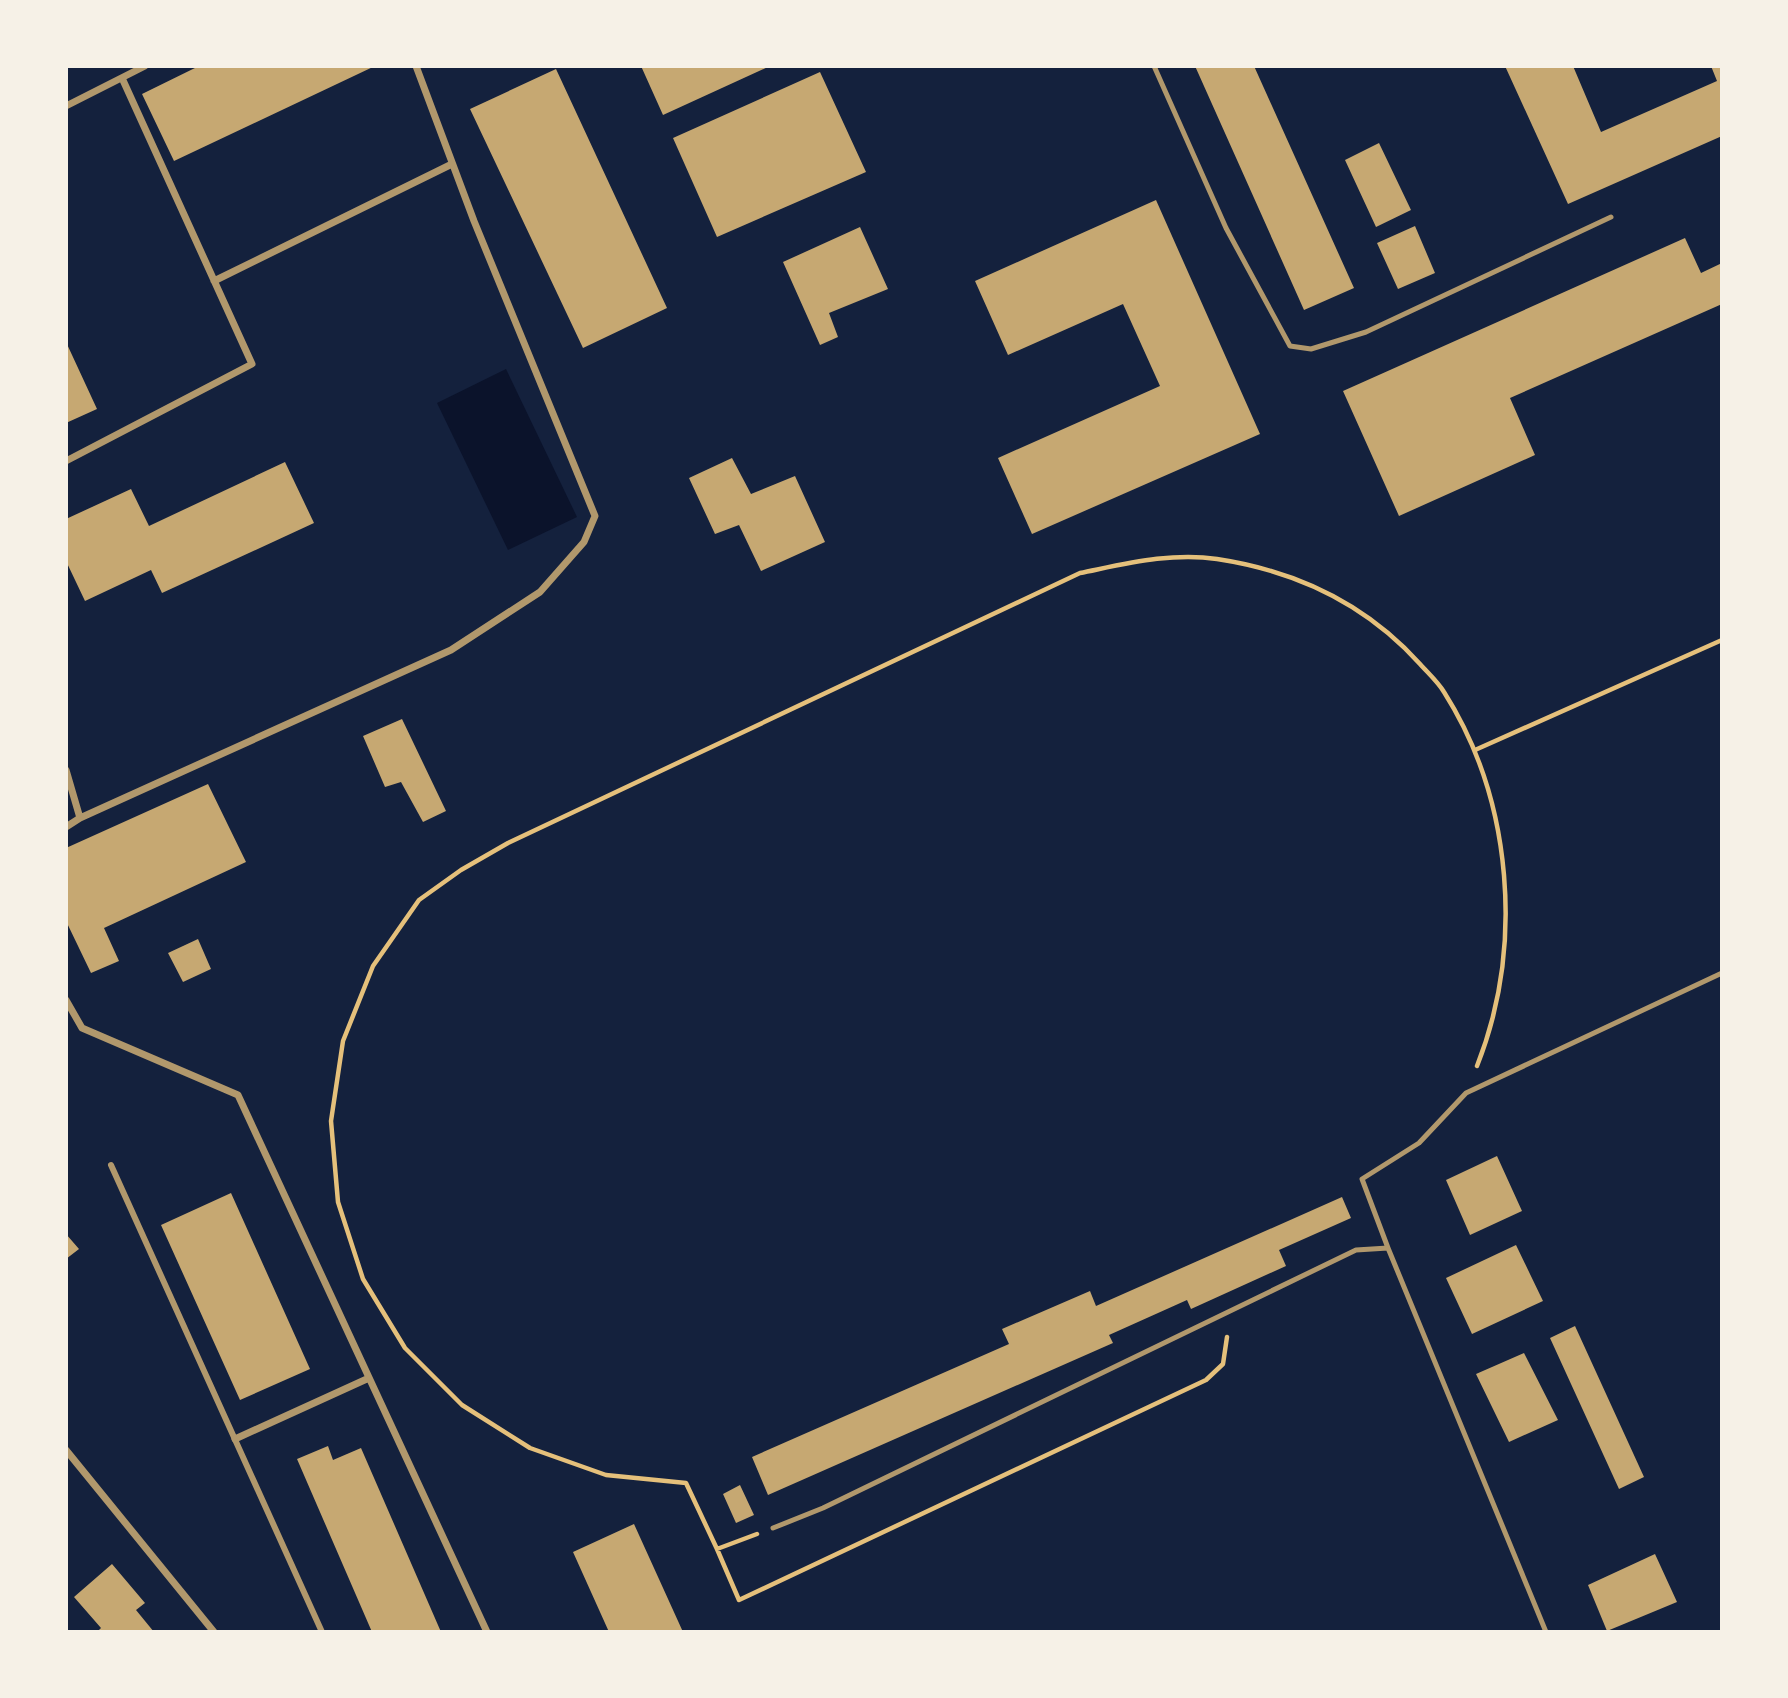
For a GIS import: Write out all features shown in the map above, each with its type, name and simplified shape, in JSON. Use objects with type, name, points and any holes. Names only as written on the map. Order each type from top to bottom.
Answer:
[{"type":"street","points":[[66,106],[145,66]]},
{"type":"street","points":[[66,827],[80,818],[452,650],[540,592],[584,542],[595,516],[415,66]]},
{"type":"street","points":[[66,461],[252,364],[122,78]]},
{"type":"street","points":[[214,281],[452,164]]},
{"type":"street","points":[[66,770],[80,818]]},
{"type":"street","points":[[66,1000],[82,1028],[238,1095],[487,1632]]},
{"type":"street","points":[[111,1165],[322,1632]]},
{"type":"street","points":[[235,1439],[369,1378]]},
{"type":"street","points":[[66,1450],[214,1632]]},
{"type":"lane","points":[[1154,66],[1226,228],[1290,345],[1311,349],[1366,332],[1611,217]]},
{"type":"lane","points":[[1546,1632],[1362,1179],[1419,1143],[1466,1093],[1721,973]]},
{"type":"lane","points":[[773,1528],[823,1507],[1356,1250],[1388,1248]]},
{"type":"path","points":[[1231,1311],[1223,1364],[1206,1380],[740,1600],[686,1483],[606,1475],[530,1448],[462,1405],[405,1348],[363,1279],[338,1202],[331,1122],[343,1041],[373,966],[419,900],[461,870],[508,843],[1080,573],[1146,559],[1214,559],[1281,573],[1343,600],[1398,640],[1443,691],[1475,750],[1499,835],[1505,922],[1502,966],[1494,1009],[1483,1052],[1466,1093]]},
{"type":"path","points":[[1475,750],[1721,640]]},
{"type":"path","points":[[717,1549],[743,1539]]},
{"type":"water","points":[[506,369],[577,517],[508,550],[437,403]]},
{"type":"building","points":[[199,66],[375,66],[174,161],[142,94]]},
{"type":"building","points":[[641,66],[770,66],[663,115]]},
{"type":"building","points":[[1195,66],[1254,66],[1354,288],[1304,310]]},
{"type":"building","points":[[1505,66],[1573,66],[1601,132],[1717,81],[1711,66],[1722,66],[1722,136],[1568,204]]},
{"type":"building","points":[[556,69],[667,308],[583,348],[470,109]]},
{"type":"building","points":[[820,72],[866,172],[717,237],[673,138]]},
{"type":"building","points":[[1379,143],[1411,210],[1376,227],[1345,160]]},
{"type":"building","points":[[1156,200],[1260,434],[1032,534],[998,458],[1160,386],[1123,304],[1008,355],[975,281]]},
{"type":"building","points":[[1415,226],[1435,273],[1398,289],[1377,243]]},
{"type":"building","points":[[860,227],[888,289],[829,313],[838,337],[820,345],[783,262]]},
{"type":"building","points":[[1685,238],[1701,273],[1722,263],[1722,304],[1510,398],[1535,455],[1399,516],[1343,391]]},
{"type":"building","points":[[66,342],[97,409],[66,423]]},
{"type":"building","points":[[732,458],[751,494],[795,476],[825,542],[761,571],[739,525],[715,534],[689,478]]},
{"type":"building","points":[[285,462],[314,523],[162,593],[151,570],[85,601],[66,561],[66,519],[131,489],[149,526]]},
{"type":"building","points":[[402,719],[446,811],[423,822],[401,782],[385,787],[363,736]]},
{"type":"building","points":[[208,784],[246,862],[104,928],[119,961],[91,973],[66,921],[66,848]]},
{"type":"building","points":[[198,939],[211,969],[183,982],[168,953]]},
{"type":"building","points":[[1497,1156],[1522,1211],[1470,1235],[1446,1180]]},
{"type":"building","points":[[231,1193],[310,1369],[240,1400],[161,1225]]},
{"type":"building","points":[[1342,1197],[1351,1218],[1279,1250],[1286,1266],[1191,1309],[1187,1300],[1109,1335],[1113,1343],[768,1495],[752,1457],[1009,1344],[1002,1329],[1090,1291],[1096,1306]]},
{"type":"building","points":[[66,1234],[79,1249],[66,1259]]},
{"type":"building","points":[[1516,1245],[1543,1301],[1472,1334],[1446,1278]]},
{"type":"building","points":[[1575,1326],[1644,1477],[1619,1489],[1550,1338]]},
{"type":"building","points":[[1524,1353],[1558,1420],[1509,1442],[1476,1374]]},
{"type":"building","points":[[328,1446],[333,1460],[361,1448],[441,1632],[372,1632],[297,1459]]},
{"type":"building","points":[[740,1485],[754,1515],[736,1523],[723,1494]]},
{"type":"building","points":[[634,1524],[683,1632],[609,1632],[573,1552]]},
{"type":"building","points":[[1655,1554],[1677,1602],[1607,1631],[1588,1585]]},
{"type":"building","points":[[112,1564],[145,1603],[136,1610],[154,1632],[97,1632],[101,1628],[74,1597]]}]
